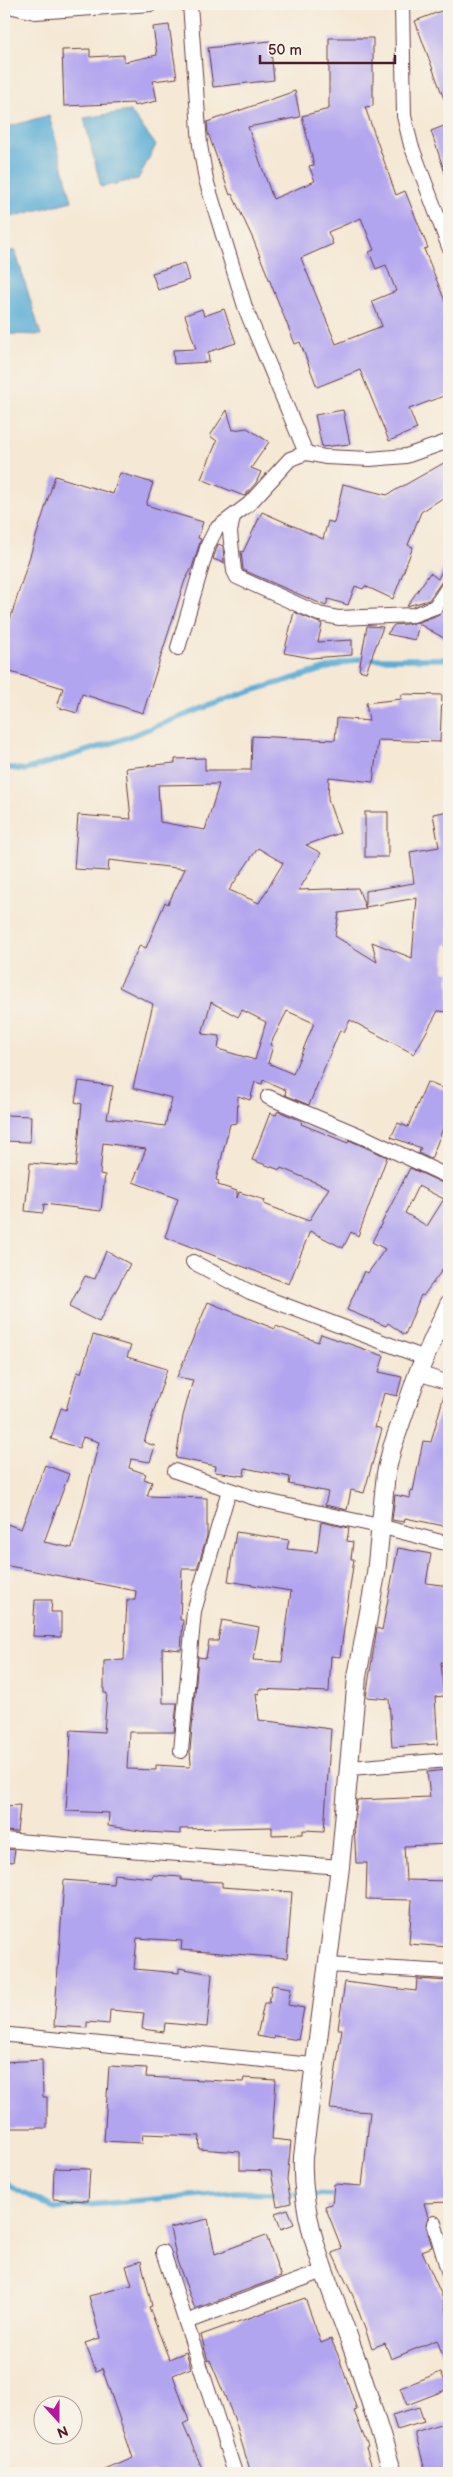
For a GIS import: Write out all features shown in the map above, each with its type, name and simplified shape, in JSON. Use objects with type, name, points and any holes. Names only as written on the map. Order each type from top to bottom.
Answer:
[{"type":"street","points":[[4,6],[21,6],[35,12],[151,4]]},
{"type":"street","points":[[190,4],[200,145],[206,180],[246,310],[306,453]]},
{"type":"street","points":[[402,4],[404,116],[410,145],[449,248]]},
{"type":"street","points":[[178,648],[208,545],[216,529],[249,504],[290,459],[306,453],[325,457],[370,459],[406,456],[449,441]]},
{"type":"street","points":[[233,517],[230,532],[234,571],[237,577],[319,614],[340,618],[412,614],[435,607],[449,586]]},
{"type":"street","points":[[268,1097],[368,1138],[449,1177]]},
{"type":"street","points":[[193,1262],[250,1292],[421,1366],[449,1383]]},
{"type":"street","points":[[393,2473],[306,2214],[302,2179],[313,2065],[340,1867],[357,1678],[376,1574],[379,1526],[392,1448],[421,1366],[449,1304]]},
{"type":"street","points":[[175,1471],[256,1499],[379,1526],[449,1544]]},
{"type":"street","points":[[181,1751],[194,1611],[229,1490]]},
{"type":"street","points":[[350,1768],[449,1760]]},
{"type":"street","points":[[4,1840],[340,1867]]},
{"type":"street","points":[[328,1965],[449,1972]]},
{"type":"street","points":[[10,2035],[313,2065]]},
{"type":"street","points":[[434,2223],[449,2274]]},
{"type":"street","points":[[163,2252],[235,2473]]},
{"type":"street","points":[[186,2322],[324,2271]]},
{"type":"water","points":[[130,111],[156,145],[138,179],[101,187],[84,118]]},
{"type":"water","points":[[49,115],[72,201],[4,219],[4,128]]},
{"type":"water","points":[[15,250],[41,335],[4,334],[4,253]]},
{"type":"building","points":[[449,8],[449,110],[448,110],[415,21]]},
{"type":"building","points":[[169,25],[177,78],[153,81],[157,101],[134,106],[133,103],[64,106],[62,50],[90,49],[90,57],[124,55],[124,62],[157,55],[153,27]]},
{"type":"building","points":[[329,38],[373,38],[373,106],[365,107],[396,195],[405,191],[428,248],[424,249],[449,311],[449,394],[409,409],[417,429],[389,441],[360,370],[317,387],[300,342],[295,344],[253,239],[232,194],[230,195],[208,133],[207,122],[295,91],[300,117],[248,127],[273,199],[315,181],[309,166],[314,165],[302,116],[329,109]],"holes":[[[361,218],[374,250],[369,252],[376,269],[386,265],[396,291],[372,301],[382,326],[336,344],[301,258],[333,244],[328,232]]]},
{"type":"building","points":[[270,41],[274,80],[213,87],[208,48]]},
{"type":"building","points":[[449,124],[449,178],[447,179],[431,131]]},
{"type":"building","points":[[184,263],[189,280],[158,290],[152,273]]},
{"type":"building","points":[[202,309],[204,316],[224,309],[236,343],[208,352],[209,362],[174,364],[173,350],[196,349],[185,315]]},
{"type":"building","points":[[227,410],[233,430],[247,428],[269,442],[251,468],[261,472],[256,483],[244,496],[201,479],[217,441],[210,436]]},
{"type":"building","points":[[343,410],[350,444],[322,447],[315,415]]},
{"type":"building","points":[[449,460],[449,494],[421,512],[408,545],[413,547],[393,599],[365,586],[363,589],[355,586],[348,605],[328,599],[326,606],[243,570],[241,551],[243,552],[262,512],[323,539],[328,521],[334,523],[343,484],[387,495]]},
{"type":"building","points":[[120,473],[153,483],[146,505],[203,522],[198,538],[201,539],[192,568],[185,580],[143,713],[82,694],[77,713],[57,707],[63,688],[4,670],[4,639],[55,476],[113,494]]},
{"type":"building","points":[[218,544],[223,546],[224,563],[213,559]]},
{"type":"building","points":[[449,556],[449,577],[442,581],[429,600],[407,606],[430,573],[438,579]]},
{"type":"building","points":[[449,601],[449,641],[419,624],[415,640],[387,634],[394,625],[416,623],[438,615]]},
{"type":"building","points":[[294,612],[322,624],[318,642],[352,640],[352,655],[311,658],[284,653]]},
{"type":"building","points":[[367,626],[383,627],[366,672],[359,670]]},
{"type":"building","points":[[402,694],[442,695],[440,742],[378,740],[373,782],[329,777],[328,800],[340,833],[306,845],[321,853],[299,890],[358,888],[365,906],[365,891],[414,883],[410,852],[439,847],[433,814],[449,811],[449,862],[447,862],[449,944],[445,944],[444,971],[449,972],[449,1012],[438,1011],[414,1054],[350,1020],[344,1032],[340,1030],[309,1105],[285,1095],[286,1090],[263,1080],[262,1084],[255,1082],[250,1100],[238,1096],[237,1123],[230,1124],[216,1180],[219,1181],[218,1185],[237,1191],[237,1198],[239,1192],[265,1200],[264,1204],[309,1221],[329,1188],[281,1168],[280,1170],[252,1160],[270,1113],[276,1115],[278,1111],[302,1121],[301,1124],[348,1143],[349,1140],[387,1157],[358,1236],[351,1232],[343,1248],[310,1231],[289,1284],[165,1237],[178,1199],[133,1182],[146,1149],[103,1143],[100,1174],[105,1175],[101,1211],[44,1204],[43,1213],[25,1211],[30,1163],[76,1167],[82,1104],[75,1102],[79,1081],[113,1086],[107,1118],[165,1126],[172,1098],[133,1088],[153,1004],[119,987],[140,945],[146,948],[165,902],[168,904],[185,869],[109,860],[108,871],[74,869],[78,815],[131,819],[126,768],[175,763],[175,759],[205,758],[205,770],[251,770],[252,736],[335,740],[337,718],[369,721],[366,703],[401,699]],"holes":[[[219,784],[205,830],[160,822],[158,785]],[[258,848],[283,863],[259,903],[229,890]],[[417,898],[412,958],[372,942],[377,962],[335,936],[339,913]],[[211,1002],[238,1017],[242,1010],[266,1022],[255,1060],[218,1049],[220,1036],[202,1034]],[[287,1011],[314,1023],[293,1074],[268,1063],[273,1046],[270,1045]]]},
{"type":"building","points":[[365,812],[388,812],[388,857],[365,857]]},
{"type":"building","points":[[427,1082],[449,1091],[449,1113],[431,1159],[418,1153],[421,1148],[391,1137],[398,1123],[408,1127]]},
{"type":"building","points":[[4,1115],[31,1116],[30,1142],[4,1141]]},
{"type":"building","points":[[410,1168],[449,1186],[449,1261],[423,1296],[421,1295],[405,1335],[388,1323],[386,1326],[347,1310],[364,1271],[368,1273],[385,1249],[372,1242]],"holes":[[[418,1186],[444,1199],[427,1226],[405,1213]]]},
{"type":"building","points":[[106,1251],[130,1264],[99,1322],[69,1307],[85,1276],[95,1279]]},
{"type":"building","points":[[208,1302],[275,1329],[276,1326],[318,1342],[321,1334],[384,1356],[379,1372],[402,1377],[397,1396],[384,1393],[375,1427],[382,1429],[364,1493],[351,1490],[347,1510],[325,1505],[328,1492],[289,1484],[290,1477],[245,1468],[244,1476],[215,1472],[216,1466],[176,1458],[183,1416],[193,1380],[177,1377]]},
{"type":"building","points":[[93,1335],[131,1346],[127,1357],[167,1369],[144,1442],[155,1446],[150,1462],[131,1459],[129,1468],[146,1474],[144,1479],[152,1482],[147,1496],[207,1498],[207,1536],[197,1569],[182,1569],[180,1620],[183,1620],[181,1650],[162,1648],[163,1703],[177,1703],[174,1732],[129,1732],[127,1769],[156,1770],[156,1765],[189,1767],[191,1765],[190,1751],[198,1657],[206,1658],[209,1641],[218,1641],[222,1620],[259,1627],[253,1660],[282,1662],[291,1591],[228,1581],[236,1532],[289,1540],[287,1549],[317,1552],[321,1522],[349,1528],[347,1541],[353,1542],[351,1559],[354,1559],[340,1657],[331,1656],[329,1692],[259,1689],[259,1694],[256,1693],[259,1720],[331,1729],[324,1831],[303,1830],[303,1834],[272,1835],[272,1827],[180,1829],[180,1834],[147,1832],[108,1826],[109,1813],[66,1811],[71,1730],[104,1732],[107,1693],[104,1693],[104,1661],[124,1660],[127,1600],[135,1600],[136,1591],[4,1565],[4,1523],[21,1529],[45,1465],[69,1474],[44,1542],[72,1548],[99,1442],[83,1437],[79,1448],[51,1439],[61,1408],[66,1410],[77,1372],[81,1373]]},
{"type":"building","points":[[445,1391],[449,1392],[449,1527],[405,1518],[404,1522],[392,1520],[395,1495],[410,1498],[411,1490],[413,1491],[423,1441],[431,1442]]},
{"type":"building","points":[[398,1548],[431,1554],[426,1583],[449,1586],[449,1623],[446,1623],[445,1663],[441,1662],[444,1696],[435,1697],[438,1744],[392,1747],[389,1699],[366,1697],[377,1628],[382,1630]]},
{"type":"building","points":[[35,1600],[52,1600],[51,1612],[61,1612],[61,1637],[33,1636]]},
{"type":"building","points":[[446,1770],[449,1793],[449,1844],[404,1846],[406,1880],[449,1881],[449,1947],[409,1944],[412,1900],[366,1899],[367,1863],[356,1863],[354,1825],[357,1800],[430,1797],[427,1772]]},
{"type":"building","points":[[20,1805],[17,1832],[4,1831],[4,1806]]},
{"type":"building","points":[[4,1849],[15,1850],[13,1862],[4,1861]]},
{"type":"building","points":[[114,1874],[152,1878],[153,1875],[181,1877],[181,1880],[222,1882],[222,1887],[292,1892],[287,1958],[181,1950],[182,1941],[137,1938],[134,1969],[179,1973],[179,1968],[212,1974],[207,2027],[165,2023],[164,2032],[142,2029],[144,2013],[110,2010],[109,2024],[87,2022],[87,2028],[54,2026],[64,1880],[113,1884]]},
{"type":"building","points":[[417,1979],[449,1981],[449,2103],[447,2103],[449,2202],[424,2203],[428,2217],[426,2225],[432,2247],[422,2251],[442,2296],[449,2320],[448,2370],[437,2340],[391,2359],[385,2343],[372,2348],[353,2296],[332,2253],[342,2249],[325,2206],[332,2204],[334,2184],[362,2186],[370,2112],[330,2109],[342,2029],[338,2029],[345,1982],[416,1991]]},
{"type":"building","points":[[272,1985],[291,1988],[288,2005],[304,2008],[298,2040],[275,2036],[274,2039],[257,2036],[264,2003],[269,2003]]},
{"type":"building","points":[[42,2060],[43,2097],[47,2097],[47,2128],[4,2128],[4,2062]]},
{"type":"building","points":[[109,2066],[147,2068],[146,2077],[243,2082],[244,2078],[276,2080],[272,2139],[291,2141],[287,2180],[291,2203],[277,2206],[271,2171],[240,2170],[240,2152],[199,2149],[200,2136],[143,2134],[142,2143],[104,2141]]},
{"type":"building","points":[[54,2168],[90,2169],[88,2201],[53,2199]]},
{"type":"building","points":[[288,2209],[294,2224],[281,2229],[275,2213]]},
{"type":"building","points":[[208,2219],[215,2254],[266,2235],[281,2277],[195,2309],[177,2261],[170,2228]]},
{"type":"building","points":[[141,2261],[152,2306],[149,2307],[169,2359],[186,2352],[191,2368],[173,2375],[189,2421],[183,2424],[204,2473],[98,2473],[133,2458],[102,2368],[96,2371],[85,2343],[100,2338],[89,2296],[132,2285],[126,2266]]},
{"type":"building","points":[[305,2298],[321,2343],[331,2339],[338,2355],[357,2410],[354,2411],[368,2447],[366,2448],[374,2473],[251,2473],[234,2418],[210,2360],[208,2361],[201,2335]]},
{"type":"building","points":[[441,2372],[448,2389],[407,2405],[400,2388]]},
{"type":"building","points":[[419,2407],[424,2422],[397,2430],[392,2415]]},
{"type":"building","points":[[449,2422],[449,2473],[426,2473],[415,2433]]},
{"type":"waterway","points":[[4,767],[25,770],[112,743],[238,695],[358,659],[449,659]]},
{"type":"waterway","points":[[4,2183],[54,2208],[236,2192],[340,2195]]}]
